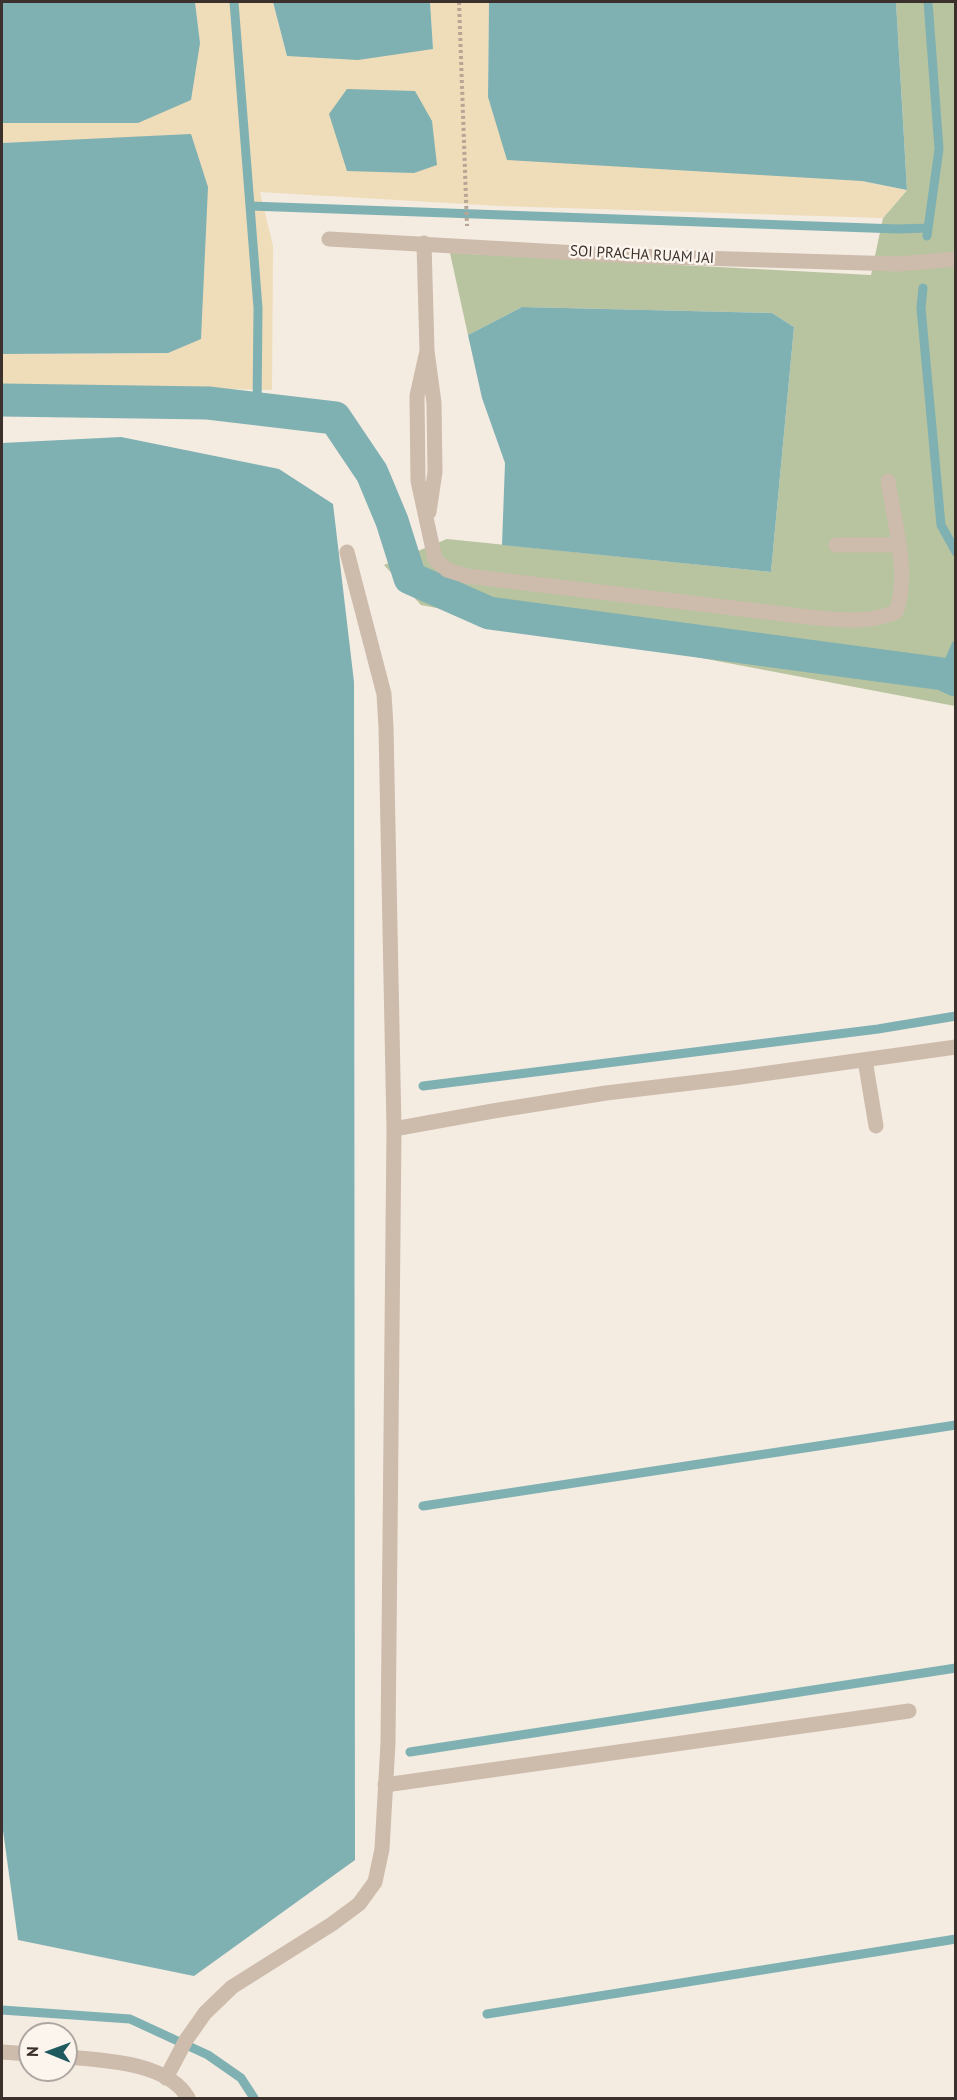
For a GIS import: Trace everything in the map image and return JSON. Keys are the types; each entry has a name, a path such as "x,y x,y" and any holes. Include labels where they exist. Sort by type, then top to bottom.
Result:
{"street":[{"name":"SOI PRACHA RUAM JAI","path":"329,239 632,256 888,264 956,260"},
{"path":"424,243 427,351 417,396 418,481 435,559 447,570 467,576 818,618 856,621 883,618 896,612 901,597 903,578 888,481"},
{"path":"836,545 897,545"},
{"path":"166,2078 186,2040 205,2013 232,1987 332,1924 359,1904 375,1882 382,1850 390,1547 394,1129 384,694 347,552"},
{"path":"394,1129 606,1093 956,1047"},
{"path":"865,1060 876,1126"},
{"path":"385,1785 909,1711"},
{"path":"78,2058 116,2061 166,2078 188,2098"}],"path":[{"path":"459,2 468,246"}],"green space":[{"path":"896,2 955,2 955,706 421,605 384,565 447,539 771,572 794,327 772,313 522,307 468,335 450,253 871,275 883,218 907,190"}],"sand":[{"path":"195,2 273,2 287,56 433,49 430,2 489,2 488,97 907,190 883,218 500,206 260,192 273,246 272,390 2,384 2,354 168,353 191,135 2,143 2,123 138,123 200,43"}],"water":[{"path":"2,2 195,2 200,43 191,100 138,123 2,123"},
{"path":"273,2 430,2 433,49 358,60 287,56"},
{"path":"489,2 896,2 907,190 862,181 507,160 488,97"},
{"path":"347,89 415,91 432,121 437,165 414,173 347,171 329,114"},
{"path":"191,134 208,187 201,339 168,353 2,354 2,143"},
{"path":"522,307 772,313 794,327 771,572 502,545 505,463 482,398 468,335"},
{"path":"121,437 279,469 333,504 354,682 355,1860 194,1976 18,1940 2,1823 2,443"}],"waterway":[{"path":"234,2 258,308 257,409"},
{"path":"927,236 939,149 928,2"},
{"path":"250,206 898,229 928,228"},
{"path":"923,288 921,308 941,525 956,552"},
{"path":"2,400 208,403 335,418 372,473 392,521 410,578 489,613 943,674 956,680"},
{"path":"943,674 956,645"},
{"path":"423,1086 878,1029 956,1016"},
{"path":"423,1506 956,1425"},
{"path":"410,1752 956,1668"},
{"path":"487,2014 956,1939"},
{"path":"2,2010 130,2019 208,2055 241,2078 254,2098"}]}
